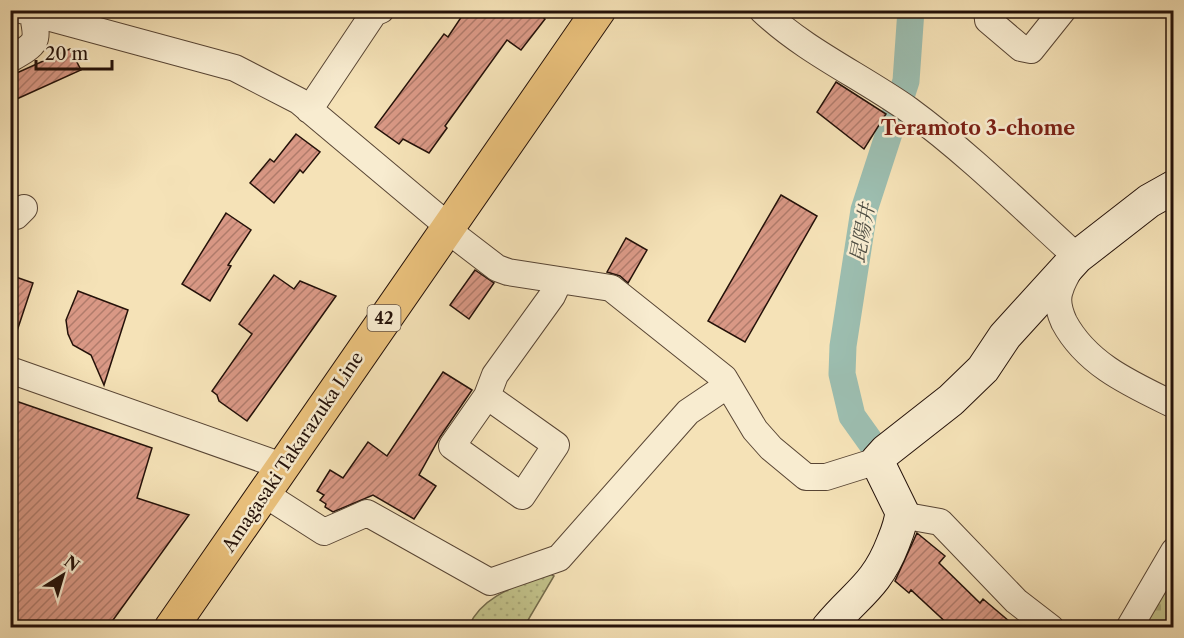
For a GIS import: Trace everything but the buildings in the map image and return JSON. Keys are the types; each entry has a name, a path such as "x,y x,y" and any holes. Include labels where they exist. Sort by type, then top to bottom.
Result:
{"main road":[{"name":"Amagasaki Takarazuka Line","path":"171,627 599,10"},
{"path":"828,627 874,582 917,518 877,461 886,451 951,400 983,369 1005,336 1077,257 1149,201 1173,187"}],"street":[{"path":"309,110 374,13 381,10"},
{"path":"762,10 785,32 901,106 953,144 1077,257 1059,292 1059,312 1074,339 1089,357 1173,405"},
{"path":"987,10 988,20 1021,48 1031,50 1063,10"},
{"path":"28,11 235,68 299,102 448,226 458,238 497,268 559,282 611,288 724,378 755,430 771,448 806,477 825,477 877,461"},
{"path":"10,59 36,41 38,36 28,11"},
{"path":"487,396 495,375 552,296 559,282"},
{"path":"10,370 282,466"},
{"path":"263,493 324,532 368,513 490,582 559,558 688,412 728,385"},
{"path":"917,518 940,522 1016,601 1051,627"},
{"path":"1128,627 1173,550"}],"green space":[{"path":"1173,567 1173,627 1138,627"},
{"path":"549,573 554,576 524,627 469,626 475,615 492,599 503,592"}],"waterway":[{"name":"昆陽井","path":"877,451 852,416 842,374 843,346 864,210 906,81 911,10"}],"district":[{"name":"Teramoto 3-chome","path":"978,128"}]}
